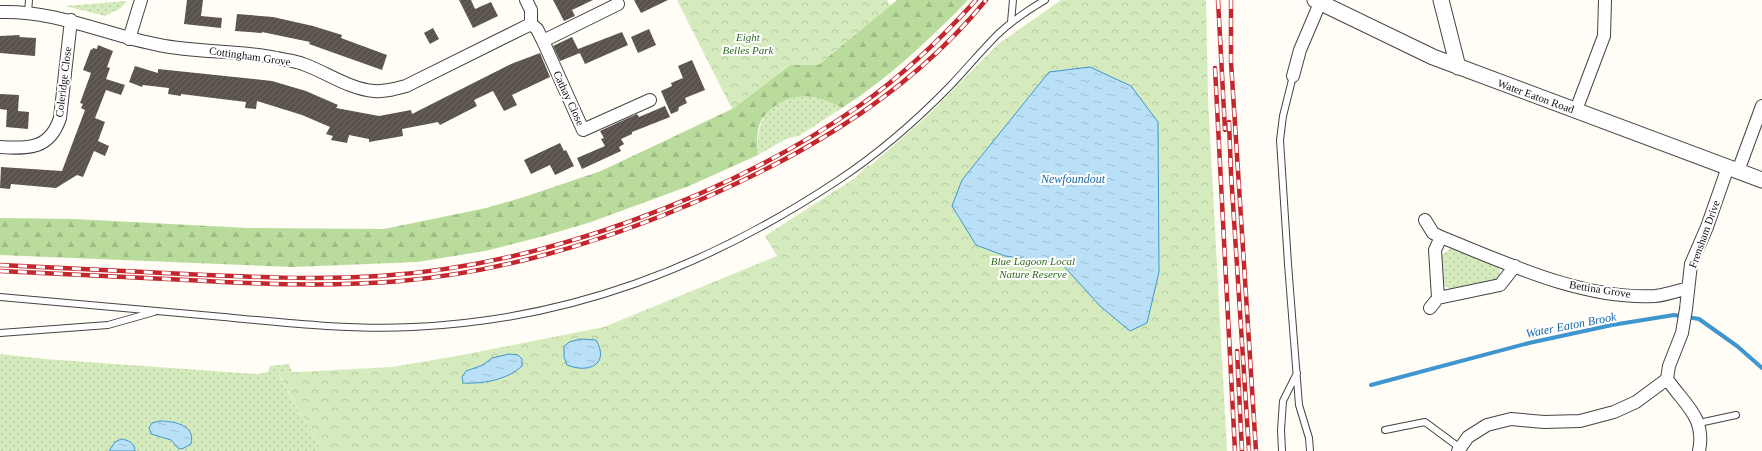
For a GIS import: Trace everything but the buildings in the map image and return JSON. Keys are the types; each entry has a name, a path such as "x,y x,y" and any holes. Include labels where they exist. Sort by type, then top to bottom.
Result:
{"street":[{"path":"129,38 141,0"},
{"path":"526,0 531,10 531,24"},
{"path":"1441,0 1458,67"},
{"path":"1576,110 1604,36 1605,0"},
{"path":"1293,76 1300,50 1318,1"},
{"name":"Water Eaton Road","path":"1318,1 1412,48 1458,67 1762,180"},
{"path":"543,41 618,4"},
{"name":"Cottingham Grove","path":"0,12 28,13 71,20 161,46 275,57 303,64 356,88 373,91 390,91 406,86 531,24"},
{"name":"Coleridge Close","path":"0,147 20,148 35,146 48,140 56,130 60,118 71,20"},
{"name":"Cathay Close","path":"531,24 537,29 543,41 583,130 650,100"},
{"name":"Frensham Drive","path":"1667,379 1668,366 1682,334 1691,264 1762,106"},
{"name":"Bettina Grove","path":"1425,220 1433,233 1441,237 1556,282 1615,294 1655,296 1688,288"},
{"path":"1438,298 1435,250 1441,237"},
{"path":"1430,308 1438,298 1500,285 1515,266"},
{"path":"1459,449 1468,437 1487,425 1511,418 1544,422 1580,421 1614,412 1636,402 1667,379 1688,404 1699,423 1702,439 1699,451"}],"lane":[{"path":"28,13 29,0"},
{"path":"1011,22 1013,0"},
{"path":"0,297 345,327 414,327 485,320 520,315 585,300 696,261 729,245 794,209 843,177 859,166 917,118 951,85 996,36 1011,22 1044,0"},
{"path":"1293,76 1283,116 1280,140 1299,405 1309,438 1310,451"},
{"path":"0,333 108,325 158,311"},
{"path":"1282,451 1281,430 1283,402 1297,373"},
{"path":"1699,423 1736,414"},
{"path":"1385,430 1425,422 1459,449"}],"green space":[{"name":"Eight Belles Park","path":"677,0 887,0 890,6 818,65 790,65 732,109"},
{"path":"897,0 968,0 908,58 876,84 842,108 825,100 809,96 792,98 775,106 769,111 759,125 757,138 758,155 689,186 591,222 544,236 485,251 417,262 293,267 0,255 0,218 75,219 247,228 384,229 486,208 601,171 732,109 790,65 818,65"},
{"name":"Blue Lagoon Local Nature Reserve","path":"1061,0 1206,0 1208,99 1227,451 322,451 278,373 392,367 604,327 777,256 765,236 855,178 868,165 870,166 927,116 997,45"},
{"path":"127,1 121,8 105,16 65,6"},
{"path":"802,95 825,99 842,108 799,136 788,138 758,155 759,131 766,114 780,103"},
{"path":"1452,248 1499,265 1500,279 1452,290 1442,284 1441,255"},
{"path":"0,354 45,359 257,374 268,372 270,366 289,364 292,373 278,374 322,451 135,451 135,448 115,442 109,451 0,451","holes":["170,421 178,448 171,440 151,434 152,423"]}],"water":[{"name":"Newfoundout","path":"1090,67 1131,86 1158,122 1159,272 1147,323 1130,331 1100,306 1061,263 1005,256 976,245 952,206 962,180 1049,72"},
{"path":"581,339 596,340 600,348 599,361 595,365 583,368 567,365 564,357 564,347 569,342"},
{"path":"509,354 518,355 522,359 522,366 516,371 502,378 487,382 463,383 462,377 466,371 483,365 492,358"},
{"path":"160,421 183,425 190,432 192,438 191,444 182,449 178,448 171,440 151,434 149,428 152,423"},
{"path":"121,439 131,442 135,448 135,451 109,451 115,442"}],"waterway":[{"name":"Water Eaton Brook","path":"1371,385 1529,343 1612,325 1674,315 1699,319 1737,346 1762,368"}],"railway":[{"path":"0,265 258,277 356,277 441,270 504,258 567,242 630,221 692,197 751,170 807,139 859,106 906,70 935,43 976,0"},
{"path":"0,271 240,283 374,283 468,272 568,248 601,238 664,215 753,176 797,153 839,128 918,70 953,37 986,0"},
{"path":"1218,0 1225,130"},
{"path":"1231,0 1231,62 1256,451"},
{"path":"1215,68 1235,451"},
{"path":"1229,122 1249,451"},
{"path":"1237,351 1242,451"}]}
